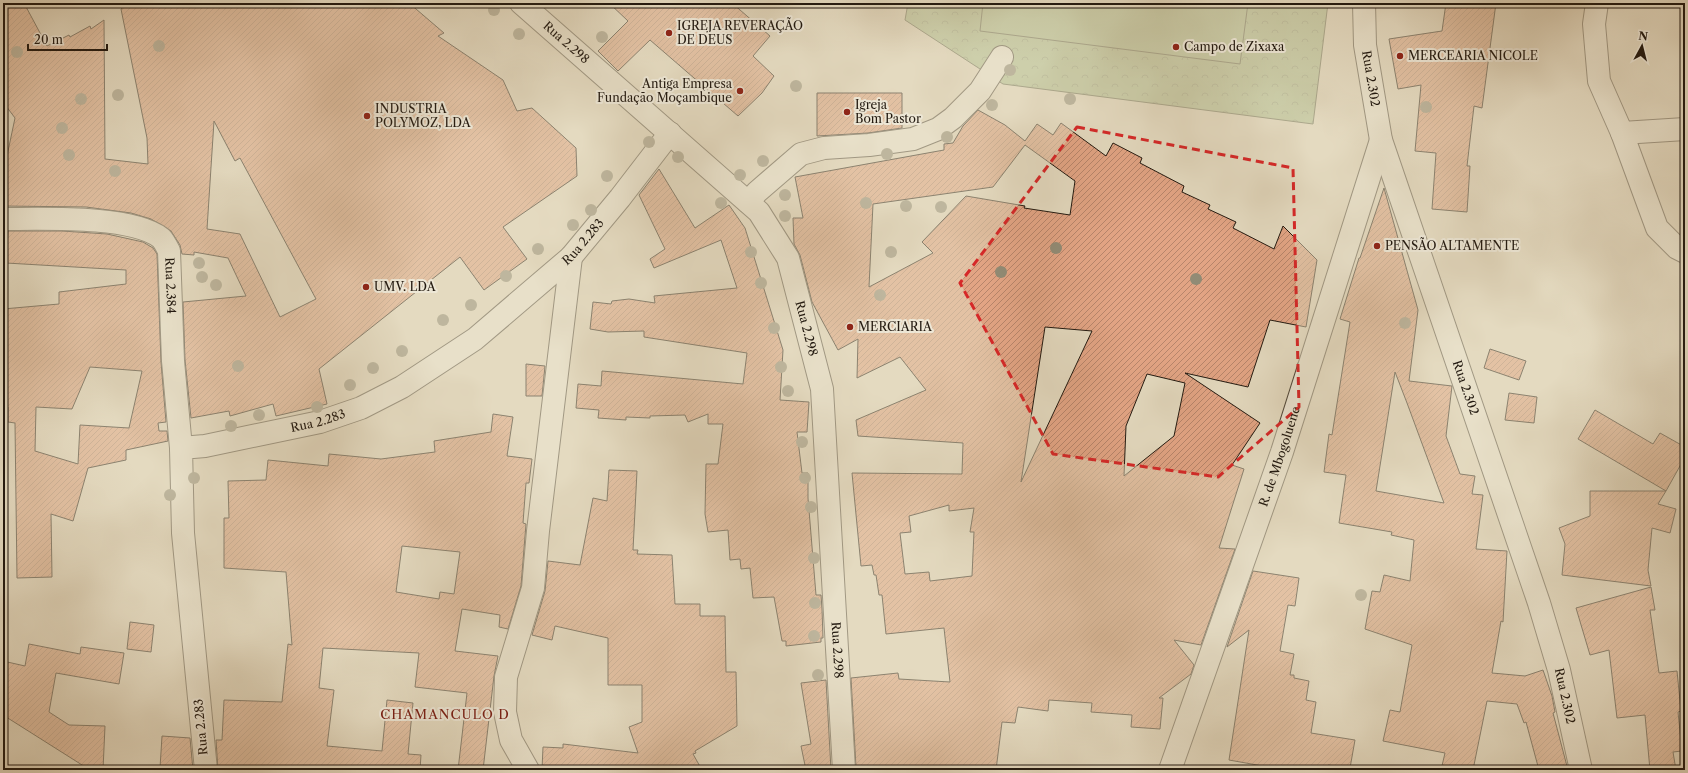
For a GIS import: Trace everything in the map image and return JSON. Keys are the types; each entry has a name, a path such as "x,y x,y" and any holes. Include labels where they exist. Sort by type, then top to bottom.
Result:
{"street":[{"name":"Rua 2.298","path":"521,3 759,212 788,258 822,390 844,770"},
{"name":"Rua 2.302","path":"1364,3 1365,45 1381,140 1539,603 1559,670 1581,770"},
{"path":"1597,3 1594,24 1599,81 1622,133 1657,228 1678,248 1685,252"},
{"path":"748,202 757,192 801,154 824,148 869,146 913,139 938,129 953,118 980,91 1002,57"},
{"path":"1622,133 1685,128"},
{"name":"Rua 2.283","path":"206,770 183,533 181,448 205,446 320,422 361,408 402,387 475,339 571,257 620,198 670,133"},
{"name":"R. de Mbogoluene","path":"1170,770 1282,452 1381,140"},
{"name":"Rua 2.384","path":"3,219 81,219 138,228 162,238 169,251 173,361 181,448"},
{"path":"528,770 511,740 505,712 506,677 533,588 538,531 571,257"}],"highlighted area":[{"path":"1077,127 1293,168 1299,407 1218,477 1053,454 960,283"}],"green space":[{"path":"908,3 1328,3 1313,124 1003,84 905,20"},
{"name":"Campo de Zixaxa","path":"983,3 1248,3 1240,64 980,31"}],"building":[{"path":"3,3 24,3 47,46 69,35 70,37 90,26 91,29 104,20 105,159 148,164 147,138 121,9 129,3 409,3 444,33 438,36 503,80 517,111 532,108 576,148 577,176 503,227 527,259 484,290 460,257 319,369 327,404 276,416 273,404 230,416 229,411 191,418 185,360 183,302 246,296 228,258 194,252 194,255 182,254 180,245 171,231 151,219 131,213 86,207 3,206 3,175 15,118 3,102","holes":["214,121 235,161 240,158 316,299 280,317 240,234 207,229"]},
{"path":"609,3 732,3 770,36 753,56 774,76 762,93 738,116 650,40 618,71 598,51 628,21"},
{"path":"1446,3 1496,3 1482,108 1474,106 1467,166 1470,166 1467,212 1432,209 1436,153 1415,151 1421,85 1398,89 1389,39 1442,31"},
{"path":"817,93 902,93 902,128 868,133 817,136"},
{"path":"978,110 1005,125 1025,141 1037,124 1053,135 1061,123 1106,156 1113,143 1142,158 1140,163 1184,186 1182,192 1210,205 1208,209 1236,222 1233,228 1274,249 1283,226 1317,260 1306,327 1270,320 1248,387 1185,373 1260,423 1232,465 1244,469 1219,548 1235,549 1201,645 1174,640 1194,665 1191,674 1159,698 1163,698 1160,729 1131,727 1132,715 1091,712 1092,703 1049,700 1048,711 1018,707 1015,723 1002,722 996,770 885,770 856,767 851,678 898,673 899,679 950,682 944,628 886,634 882,595 879,595 876,575 874,575 872,565 861,566 852,473 962,474 963,443 858,436 856,420 926,390 900,357 857,378 858,339 838,350 812,302 800,255 794,244 793,218 803,218 795,177 944,150 944,144 953,143 963,126","holes":["1025,145 1075,181 1070,215 1024,208 1025,206 966,196 922,242 933,253 869,287 873,204 993,187","1045,327 1092,331 1021,482","1147,374 1185,383 1174,436 1124,476 1126,426","949,505 949,511 974,508 970,532 974,532 972,576 930,581 929,572 905,574 900,533 911,532 909,516"]},
{"path":"659,169 695,228 729,205 745,228 783,350 780,400 809,402 807,432 797,432 802,473 808,473 808,498 816,595 821,595 823,638 821,638 821,642 786,646 786,641 782,641 774,597 753,598 750,568 741,569 740,559 730,560 728,530 708,532 705,514 706,464 718,464 723,424 708,424 708,414 688,422 685,415 650,416 650,418 626,417 626,420 598,418 599,410 576,408 578,384 601,386 602,371 743,384 747,353 644,337 644,331 608,332 590,329 593,302 611,304 612,301 629,299 655,303 654,296 737,288 721,240 654,268 650,259 665,249 639,195"},
{"path":"1384,188 1418,310 1409,381 1452,386 1446,436 1460,474 1475,476 1472,494 1483,495 1476,549 1507,551 1503,622 1501,621 1492,673 1525,676 1543,670 1552,696 1555,712 1553,713 1568,770 1539,770 1526,722 1524,723 1517,704 1487,701 1473,770 1441,770 1445,753 1383,741 1390,710 1400,712 1412,645 1365,629 1372,591 1380,592 1384,575 1410,581 1414,540 1391,535 1392,532 1339,523 1346,475 1324,472 1329,434 1332,435 1350,322 1340,319","holes":["1395,372 1444,503 1376,491"]},
{"path":"8,231 62,231 107,234 143,242 153,248 157,254 161,362 166,422 158,423 159,431 167,431 168,441 126,450 126,460 88,468 73,521 51,514 52,577 17,578 15,423 8,422 8,407 3,409 3,309 59,304 59,292 126,284 126,270 6,263","holes":["90,367 142,371 129,428 80,425 78,464 35,451 36,407 72,409"]},
{"path":"1490,349 1526,361 1519,380 1484,368"},
{"path":"526,364 545,366 542,396 526,396"},
{"path":"1509,393 1537,397 1534,423 1505,420"},
{"path":"1595,410 1653,444 1660,433 1685,447 1685,457 1666,491 1578,439"},
{"path":"493,414 513,417 507,456 532,459 529,483 526,483 523,523 526,524 521,586 508,629 499,627 500,615 462,609 455,651 498,656 494,676 483,770 458,770 467,693 415,687 419,653 323,648 319,688 334,690 327,746 382,751 387,700 413,703 408,754 421,755 420,770 218,770 216,740 222,740 224,700 282,702 288,644 292,645 286,572 224,568 224,518 229,518 228,481 266,480 268,460 328,466 329,454 381,459 435,452 434,441 491,432","holes":["402,546 460,552 454,594 440,592 439,599 396,592"]},
{"path":"609,470 637,471 633,550 638,550 637,554 672,555 675,604 700,604 700,616 725,616 726,672 736,672 737,726 695,751 696,753 693,754 702,770 604,770 576,767 576,770 542,770 543,747 563,748 563,744 638,753 629,727 642,722 642,685 608,685 608,638 555,626 552,640 532,635 545,591 548,561 580,565 593,498 607,501"},
{"path":"1590,491 1666,491 1658,504 1676,509 1670,533 1652,528 1648,570 1651,586 1562,575 1565,544 1559,528 1590,516"},
{"path":"1253,571 1299,578 1295,606 1288,605 1280,651 1294,654 1290,675 1294,675 1294,678 1309,681 1306,700 1316,702 1311,733 1355,740 1350,768 1328,765 1328,770 1285,770 1229,760 1249,630 1227,647"},
{"path":"1651,587 1655,610 1650,610 1659,673 1677,671 1681,711 1678,712 1682,751 1673,752 1676,770 1650,770 1645,715 1617,718 1609,650 1590,655 1576,608"},
{"path":"130,622 154,625 151,652 127,649"},
{"path":"29,644 80,654 81,647 124,653 119,684 56,673 49,712 69,725 105,726 103,770 90,770 3,715 3,661 25,666"},
{"path":"826,680 831,770 806,770 801,746 811,744 801,683"},
{"path":"162,736 190,738 193,770 160,768"}],"place":[{"name":"IGREJA REVERAÇÃO DE DEUS","path":"669,33"},
{"name":"Campo de Zixaxa","path":"1176,47"},
{"name":"MERCEARIA NICOLE","path":"1400,56"},
{"name":"Antiga Empresa Fundação Moçambique","path":"740,91"},
{"name":"Igreja Bom Pastor","path":"847,112"},
{"name":"INDUSTRIA POLYMOZ, LDA","path":"367,116"},
{"name":"PENSÃO ALTAMENTE","path":"1377,246"},
{"name":"UMV. LDA","path":"366,287"},
{"name":"MERCIARIA","path":"850,327"}],"district":[{"name":"CHAMANCULO D","path":"445,714"}]}
